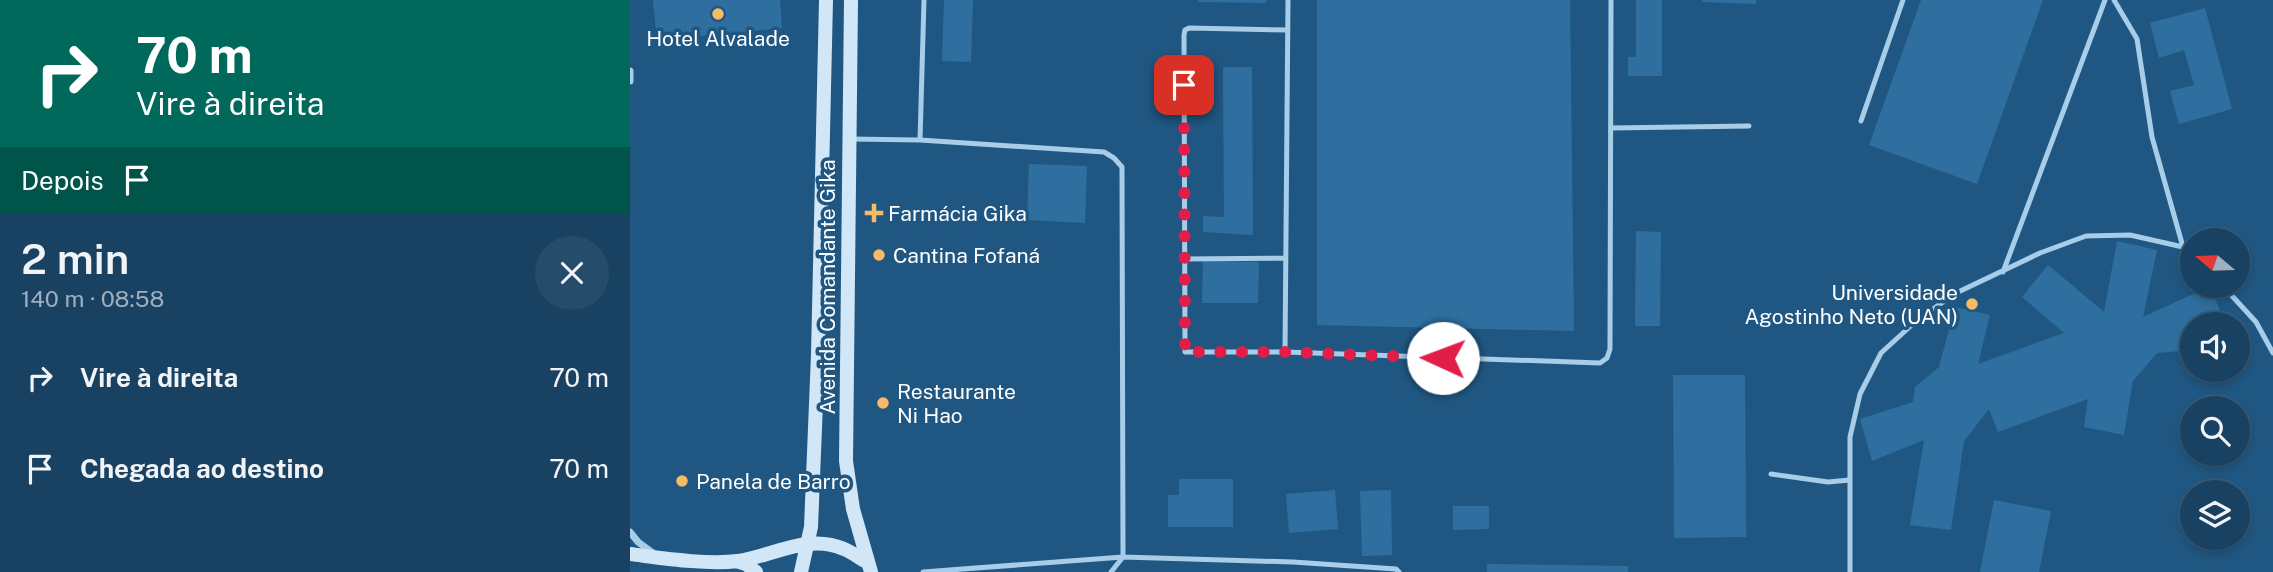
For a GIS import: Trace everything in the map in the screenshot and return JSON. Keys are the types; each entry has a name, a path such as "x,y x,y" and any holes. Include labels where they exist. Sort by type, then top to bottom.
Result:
{"street":[{"name":"Avenida Comandante Gika","path":"801,572 811,527 818,355 826,0"},
{"name":"Avenida Comandante Gika","path":"852,0 846,461 853,509 869,567"},
{"path":"630,71 630,81"},
{"path":"630,532 638,542 666,559"},
{"path":"736,561 807,544 831,545 843,549 869,567"},
{"path":"630,554 666,559 736,561 746,564 756,572"}],"lane":[{"path":"920,140 924,0"},
{"path":"1285,352 1288,0"},
{"path":"1288,30 1185,30 1185,352 1285,352 1600,363 1607,358 1610,349 1611,0"},
{"path":"1861,121 1903,0"},
{"path":"2003,272 2105,0"},
{"path":"2114,0 2137,39 2152,137 2180,236"},
{"path":"1611,128 1749,126"},
{"path":"849,139 920,140 1104,152 1122,167 1123,557 1111,572"},
{"path":"1850,572 1850,438 1860,394 1881,353 1914,322 1954,294 2040,253 2086,236 2130,235 2180,246"},
{"path":"1184,259 1286,258"},
{"path":"2233,298 2256,322 2273,353"},
{"path":"1771,474 1828,482 1850,480"},
{"path":"923,572 1123,557 1293,562 1396,569 1399,572"}],"building":[{"name":"Hotel Alvalade","path":"653,0 780,0 782,28 657,40"},
{"path":"944,0 973,0 971,62 942,61"},
{"path":"1266,0 1266,3 1198,2"},
{"path":"1317,0 1570,0 1574,331 1317,325"},
{"path":"1636,0 1662,0 1662,76 1628,76 1628,57 1636,57"},
{"path":"1756,0 1756,4 1702,2"},
{"path":"1921,0 2043,0 1977,184 1869,145"},
{"path":"2205,8 2232,109 2179,124 2170,91 2194,85 2184,50 2159,58 2150,23"},
{"path":"1223,67 1252,67 1253,235 1203,232 1203,216 1224,217"},
{"path":"1029,164 1087,166 1085,223 1027,220"},
{"path":"1636,231 1661,232 1660,326 1635,326"},
{"path":"2117,241 2157,250 2143,317 2185,298 2215,298 2220,312 2180,312 2180,351 2157,353 2133,381 2124,435 2084,427 2088,399 1998,432 1989,409 1964,441 1951,530 1910,525 1924,440 1872,461 1860,419 1913,402 1915,387 1939,367 1955,307 1990,315 1978,364 2064,333 2022,297 2048,265 2104,312"},
{"path":"1203,261 1259,262 1258,303 1202,303"},
{"path":"1673,375 1745,375 1746,537 1674,538"},
{"path":"1179,479 1233,479 1233,527 1168,527 1168,495 1179,495"},
{"path":"1335,490 1338,529 1289,533 1286,494"},
{"path":"1391,490 1392,555 1362,556 1360,491"},
{"path":"1994,500 2051,511 2039,572 1980,572"},
{"path":"1453,506 1489,506 1489,529 1453,530"},
{"path":"1487,564 1628,566 1628,572 1487,572"}],"place":[{"name":"Hotel Alvalade","path":"718,14"},
{"name":"Farmácia Gika","path":"874,213"},
{"name":"Cantina Fofaná","path":"879,255"},
{"name":"Universidade Agostinho Neto (UAN)","path":"1972,304"},
{"name":"Restaurante Ni Hao","path":"883,403"},
{"name":"Panela de Barro","path":"682,481"}],"route":[{"path":"1184,85 1185,352 1285,352 1443,358"}]}
